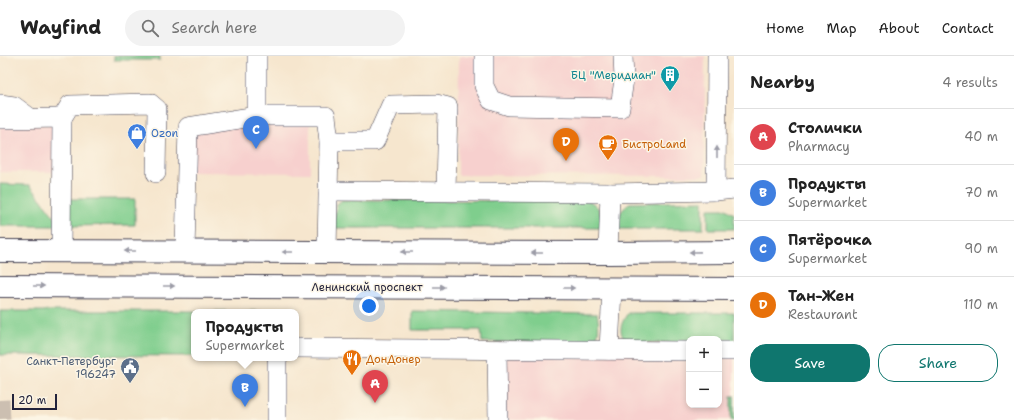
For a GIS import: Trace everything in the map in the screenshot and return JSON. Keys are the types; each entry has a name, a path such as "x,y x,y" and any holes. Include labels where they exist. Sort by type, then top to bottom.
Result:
{"main road":[{"path":"0,250 608,253 734,252"},
{"name":"Ленинский проспект","path":"0,286 734,289"}],"lane":[{"path":"257,56 257,116"},
{"path":"484,56 484,86 491,100 509,106 613,108 620,108 624,79 623,56"},
{"path":"328,192 446,191 610,193 725,190 717,56"},
{"path":"61,251 62,118 70,105 150,103 156,109 156,173"},
{"path":"0,104 14,106 30,118"},
{"path":"329,141 375,141 391,105 436,104 448,107 446,191"},
{"path":"185,251 188,127 257,116 326,116 329,141 327,252"},
{"path":"0,118 62,118"},
{"path":"608,253 610,193"},
{"path":"609,350 612,289"},
{"path":"299,348 686,351"},
{"path":"497,350 490,398 498,420"},
{"path":"722,351 734,351"},
{"path":"277,361 277,420"}],"shaded area":[{"path":"459,56 705,56 704,176 458,175"},
{"path":"189,123 310,124 310,173 189,172"},
{"path":"0,124 54,125 54,172 0,172"},
{"path":"498,339 686,340 686,408 722,408 722,340 734,340 734,420 498,420"}],"green space":[{"path":"114,56 160,56 160,60 114,60"},
{"path":"0,184 30,185 56,219 56,226 0,226"},
{"path":"65,199 135,199 135,225 65,226"},
{"path":"342,200 589,201 599,209 601,216 601,228 332,228 337,204"},
{"path":"703,201 703,229 618,229 620,213 629,203"},
{"path":"708,209 726,209 734,214 734,229 708,229"},
{"path":"0,311 191,311 191,356 0,355"},
{"path":"412,311 597,314 599,325 594,342 482,342 481,330 412,330"},
{"path":"628,313 734,313 734,344 722,344 722,336 686,336 686,343 627,342 621,331 623,320"},
{"path":"731,396 734,396 734,420 731,420"}],"tunnel":[{"path":"0,400 1,420"}],"place":[{"name":"БЦ \"Меридиан\"","path":"670,92"},
{"name":"Пятёрочка","path":"256,149"},
{"name":"Ozon","path":"137,150"},
{"name":"Тан-Жен","path":"566,161"},
{"name":"БистроLand","path":"608,161"},
{"name":"ДонДонер","path":"352,376"},
{"name":"Санкт-Петербург 196247","path":"130,384"},
{"name":"Столички","path":"375,403"},
{"name":"Продукты","path":"245,407"}]}
